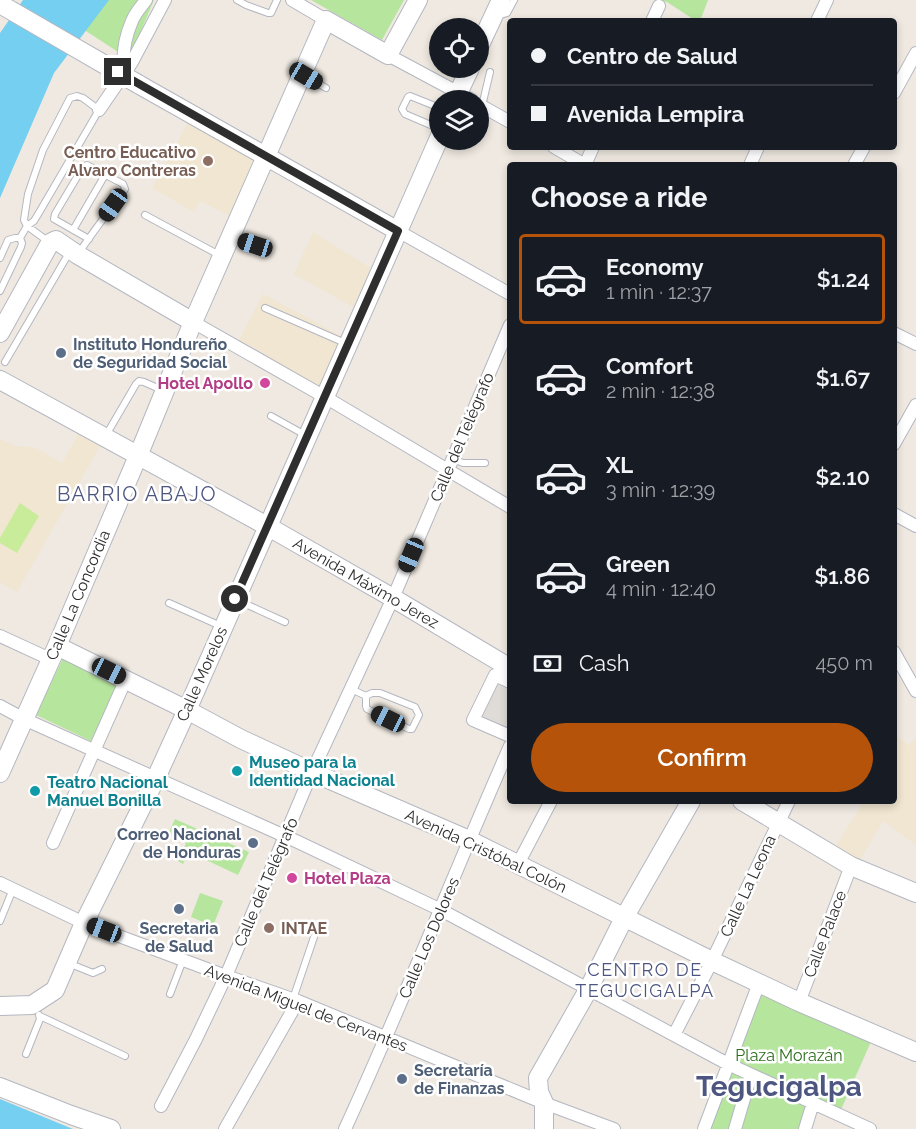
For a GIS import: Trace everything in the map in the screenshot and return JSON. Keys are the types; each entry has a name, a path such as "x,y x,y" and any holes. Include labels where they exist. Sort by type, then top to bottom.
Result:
{"main road":[{"path":"326,20 388,55 418,0"},
{"path":"0,4 398,231"},
{"path":"489,25 498,5"},
{"name":"Calle La Concordia","path":"0,773 54,653 193,322 326,20"},
{"name":"Calle Morelos","path":"36,1010 55,990 84,922 156,778 434,150"},
{"path":"0,333 64,247 193,322"},
{"name":"Avenida Máximo Jerez","path":"2,371 105,437 267,526 507,666"},
{"name":"Avenida Cristóbal Colón","path":"54,653 126,679 241,739 469,840 712,961 799,1002 916,1052"},
{"path":"544,1129 544,1103 537,1084 538,1078 588,990 624,918 689,804"},
{"path":"747,804 851,867 916,893"},
{"path":"0,1006 36,1010"},
{"path":"0,1087 111,1129"}],"street":[{"path":"131,79 123,62 124,47 132,20 146,0"},
{"path":"99,110 131,79 132,62 165,0"},
{"path":"292,0 326,20"},
{"path":"818,18 827,0"},
{"path":"653,18 659,6"},
{"path":"897,88 916,53"},
{"path":"388,55 450,90"},
{"path":"489,111 507,120"},
{"path":"559,150 580,162"},
{"path":"398,231 507,292"},
{"path":"193,322 325,397 451,464 507,505"},
{"name":"Calle del Telégrafo","path":"160,1106 226,976 312,772 393,598 507,332"},
{"path":"897,334 916,344"},
{"path":"897,439 916,405"},
{"path":"897,516 916,526"},
{"name":"Avenida Cristóbal Colón","path":"0,636 54,653"},
{"path":"897,657 916,691"},
{"path":"507,681 495,675 473,720 507,735"},
{"path":"53,843 126,679"},
{"path":"0,706 441,910 728,1064 870,1129"},
{"name":"Calle Los Dolores","path":"345,1129 387,1039 507,753"},
{"path":"518,864 549,804"},
{"name":"Calle La Leona","path":"674,1035 788,804"},
{"name":"Calle Palace","path":"799,1002 851,867"},
{"name":"Avenida Miguel de Cervantes","path":"0,883 84,922 296,1000 544,1103 614,1129"},
{"path":"708,1128 728,1064 759,983"},
{"path":"225,1129 296,1000"},
{"path":"735,1129 751,1075"},
{"path":"806,1129 813,1103"}],"lane":[{"path":"237,0 268,14 271,13 277,0"},
{"path":"498,5 500,13 507,13 514,0"},
{"path":"477,90 490,72"},
{"path":"302,74 326,88"},
{"path":"0,291 21,247 21,238 27,226 34,221 99,110 83,98 76,96 70,98 42,150 28,194 24,220 27,226 64,247"},
{"path":"429,104 410,96 402,109 405,114 429,124"},
{"path":"2,371 64,247 89,239 124,189 123,184 87,165 83,167 54,219 89,239"},
{"path":"73,230 105,175"},
{"path":"145,215 222,256"},
{"path":"231,236 255,245"},
{"path":"0,258 8,240 21,238"},
{"path":"265,308 348,344"},
{"path":"105,437 136,384 140,381 165,391"},
{"path":"271,416 308,436"},
{"path":"451,464 485,463"},
{"path":"235,599 285,622"},
{"path":"169,603 223,627"},
{"path":"351,689 366,696"},
{"path":"380,693 415,707 419,715 412,729 367,709 366,696 380,693"},
{"path":"0,921 14,889"},
{"path":"296,1000 314,937"},
{"path":"170,994 183,960"},
{"path":"67,963 93,973 102,969"},
{"path":"26,1054 36,1010 125,1056"}],"shaded area":[{"name":"Centro Educativo Alvaro Contreras","path":"188,122 255,159 230,216 200,201 194,212 152,188"},
{"path":"313,232 372,269 353,307 294,274"},
{"path":"263,294 343,337 320,387 239,340"},
{"path":"81,429 103,441 17,592 0,582 0,439 15,446 34,447 62,463"},
{"path":"492,670 507,677 507,738 469,721"},
{"path":"897,737 909,745 916,737 916,845 883,821 858,863 834,849 862,804 897,804"}],"green space":[{"path":"86,0 154,0 129,59 69,20"},
{"path":"311,0 404,0 382,40"},
{"path":"653,0 708,0 701,18 691,18 667,2"},
{"path":"20,503 39,516 17,553 0,543 0,538"},
{"path":"64,656 119,683 91,741 36,715"},
{"path":"175,819 249,852 238,875 202,858 203,854 191,849 183,864 178,861 186,843 168,834"},
{"path":"200,893 223,901 213,926 191,917"},
{"name":"Plaza Morazán","path":"761,987 873,1037 840,1112 811,1100 802,1129 709,1129"}],"water":[{"path":"23,0 109,0 54,73 0,198 0,33"},
{"path":"0,1099 73,1129 0,1129"}],"place":[{"name":"Centro Educativo Alvaro Contreras","path":"208,161"},
{"name":"Instituto Hondureño de Seguridad Social","path":"61,353"},
{"name":"Hotel Apollo","path":"265,383"},
{"name":"Museo para la Identidad Nacional","path":"237,771"},
{"name":"Teatro Nacional Manuel Bonilla","path":"35,791"},
{"name":"Correo Nacional de Honduras","path":"253,843"},
{"name":"Hotel Plaza","path":"292,878"},
{"name":"Secretaria de Salud","path":"179,909"},
{"name":"INTAE","path":"269,928"},
{"name":"Secretaría de Finanzas","path":"402,1079"}],"district":[{"name":"BARRIO ABAJO","path":"137,494"},
{"name":"CENTRO DE TEGUCIGALPA","path":"645,979"},
{"name":"Tegucigalpa","path":"779,1086"}],"route":[{"path":"118,72 398,231 235,599"}]}
